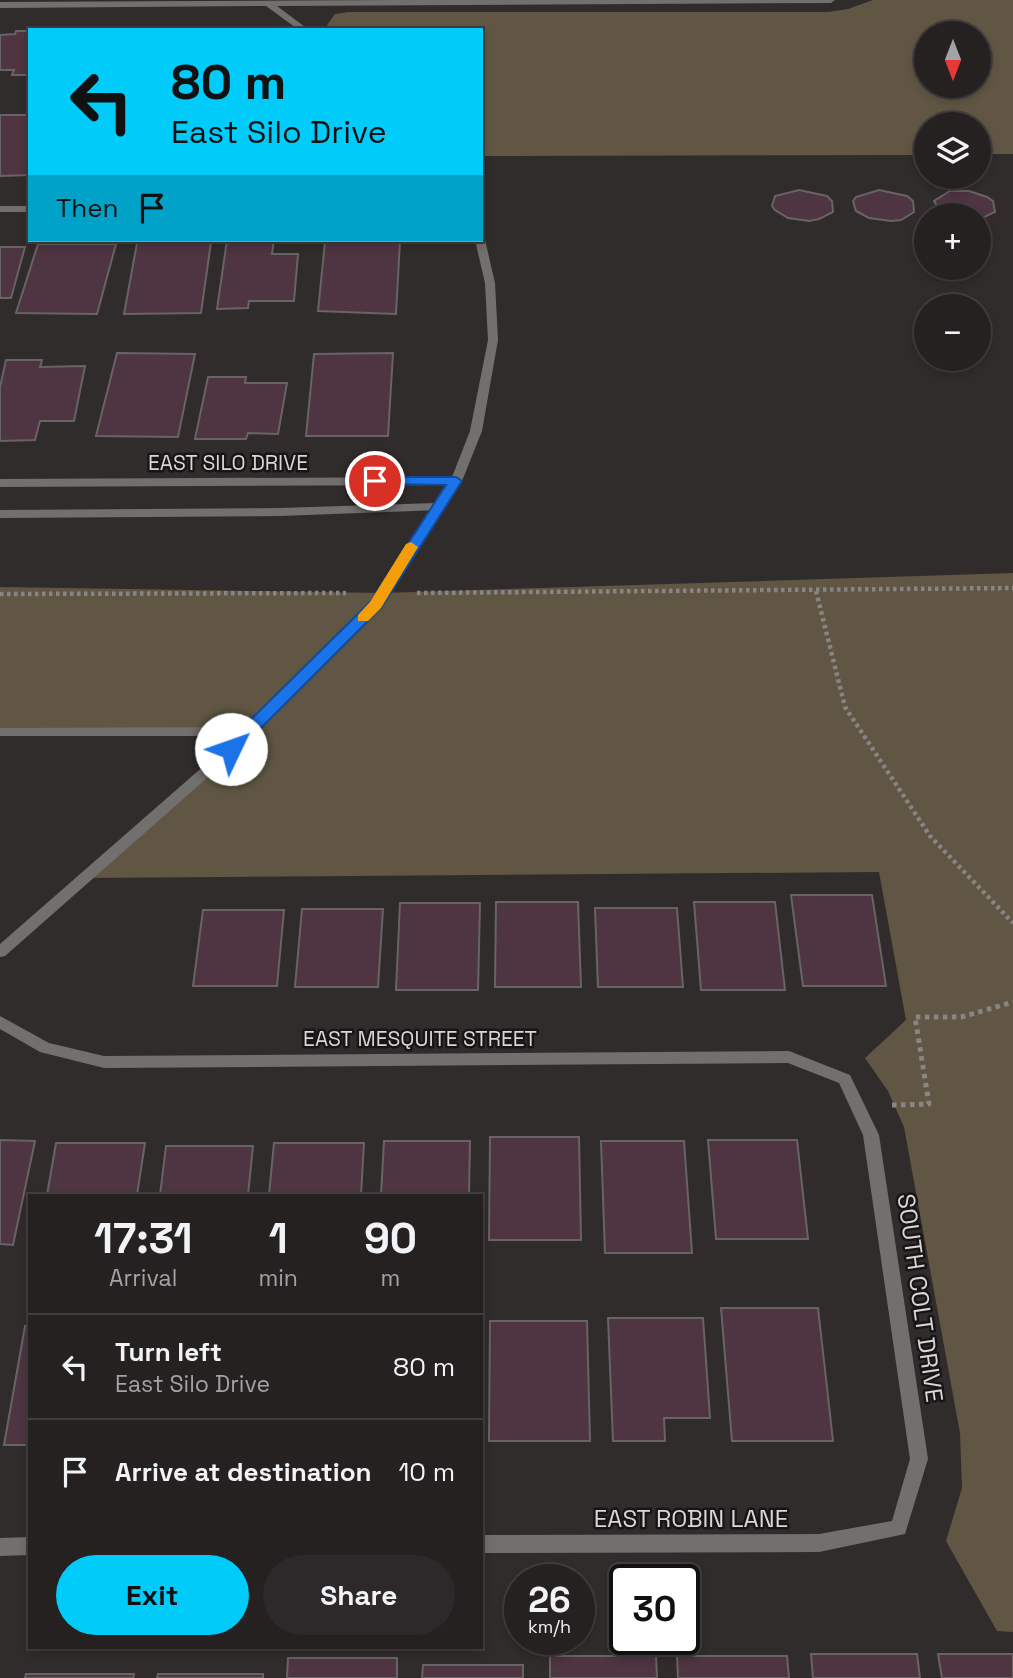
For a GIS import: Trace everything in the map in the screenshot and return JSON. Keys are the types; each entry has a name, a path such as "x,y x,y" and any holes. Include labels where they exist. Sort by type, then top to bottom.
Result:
{"street":[{"path":"0,5 831,0"},
{"path":"267,2 302,28"},
{"path":"0,209 28,209"},
{"path":"0,952 252,731 376,605 436,507 456,481 476,431 493,340 490,283 480,242"},
{"name":"EAST SILO DRIVE","path":"0,483 456,481"},
{"path":"0,514 280,512 436,507"},
{"path":"0,732 252,731"},
{"name":"EAST MESQUITE STREET","path":"0,1022 45,1048 104,1062 789,1058 845,1079"},
{"name":"SOUTH COLT DRIVE","path":"845,1079 871,1135 919,1459 899,1528"},
{"name":"EAST ROBIN LANE","path":"483,1544 819,1543 899,1528"},
{"path":"0,1547 28,1546"}],"path":[{"path":"0,594 816,591 1013,587"},
{"path":"816,591 845,707 930,836 1013,923"},
{"path":"858,1106 929,1104 915,1017 961,1017 1013,1002"}],"shaded area":[{"path":"873,0 1013,0 1013,154 991,154 991,112 914,112 914,155 483,156 483,28 328,28 327,25 335,14 828,12 848,9"},
{"path":"1013,573 1013,1632 997,1631 946,1541 962,1488 960,1433 904,1127 888,1091 865,1058 906,1020 879,872 84,878 252,731 0,731 0,587 383,593"}],"building":[{"path":"16,31 28,31 28,75 12,75 14,70 0,70 0,35 15,34"},
{"path":"0,115 28,115 28,175 0,176"},
{"path":"799,190 827,196 832,201 833,212 809,221 788,218 772,206 775,196"},
{"path":"879,190 907,196 913,201 914,212 901,220 869,218 856,211 853,201 856,197"},
{"path":"950,191 969,191 993,201 995,212 991,214 991,203 934,201"},
{"path":"211,242 201,313 124,314 137,243"},
{"path":"227,242 274,242 272,254 298,254 294,301 249,301 248,308 217,309"},
{"path":"325,242 400,242 396,314 318,311"},
{"path":"38,244 116,244 97,314 16,313"},
{"path":"0,247 25,247 11,298 0,298"},
{"path":"117,353 195,354 178,437 96,436"},
{"path":"393,353 388,436 306,436 314,354"},
{"path":"6,360 42,360 40,367 85,366 74,421 40,421 35,440 0,441 0,387"},
{"path":"208,377 246,377 245,383 287,383 278,434 248,433 246,439 195,439"},
{"path":"791,895 872,895 886,986 803,986"},
{"path":"496,902 578,902 581,987 495,987"},
{"path":"694,902 775,902 785,990 701,990"},
{"path":"400,903 480,903 478,990 396,990"},
{"path":"595,908 677,908 683,987 598,987"},
{"path":"302,909 383,909 378,987 295,987"},
{"path":"203,910 284,910 277,986 193,986"},
{"path":"490,1137 579,1137 581,1240 489,1240"},
{"path":"0,1140 35,1141 13,1245 0,1244"},
{"path":"708,1140 797,1140 808,1239 716,1239"},
{"path":"384,1141 470,1141 469,1194 381,1194"},
{"path":"601,1141 684,1141 692,1253 605,1253"},
{"path":"56,1143 145,1143 137,1194 47,1194"},
{"path":"274,1143 364,1143 361,1194 269,1194"},
{"path":"166,1146 253,1146 248,1194 160,1194"},
{"path":"721,1308 818,1308 833,1441 732,1441"},
{"path":"608,1318 703,1318 710,1418 664,1418 665,1441 613,1441"},
{"path":"490,1321 587,1321 590,1441 489,1441"},
{"path":"25,1326 28,1326 28,1445 4,1445"},
{"path":"811,1654 917,1654 920,1678 813,1678"},
{"path":"938,1654 1013,1654 1013,1678 942,1678"},
{"path":"550,1656 656,1656 657,1678 550,1678"},
{"path":"677,1656 787,1656 789,1678 678,1678"},
{"path":"288,1658 397,1658 397,1678 287,1678"},
{"path":"423,1665 523,1665 523,1678 422,1678"},
{"path":"26,1674 134,1674 133,1678 25,1678"},
{"path":"158,1674 263,1674 263,1678 157,1678"}],"slow traffic":[{"path":"363,618 376,605 411,547"}],"route":[{"path":"231,749 376,605 436,507 456,481 375,481"}]}
